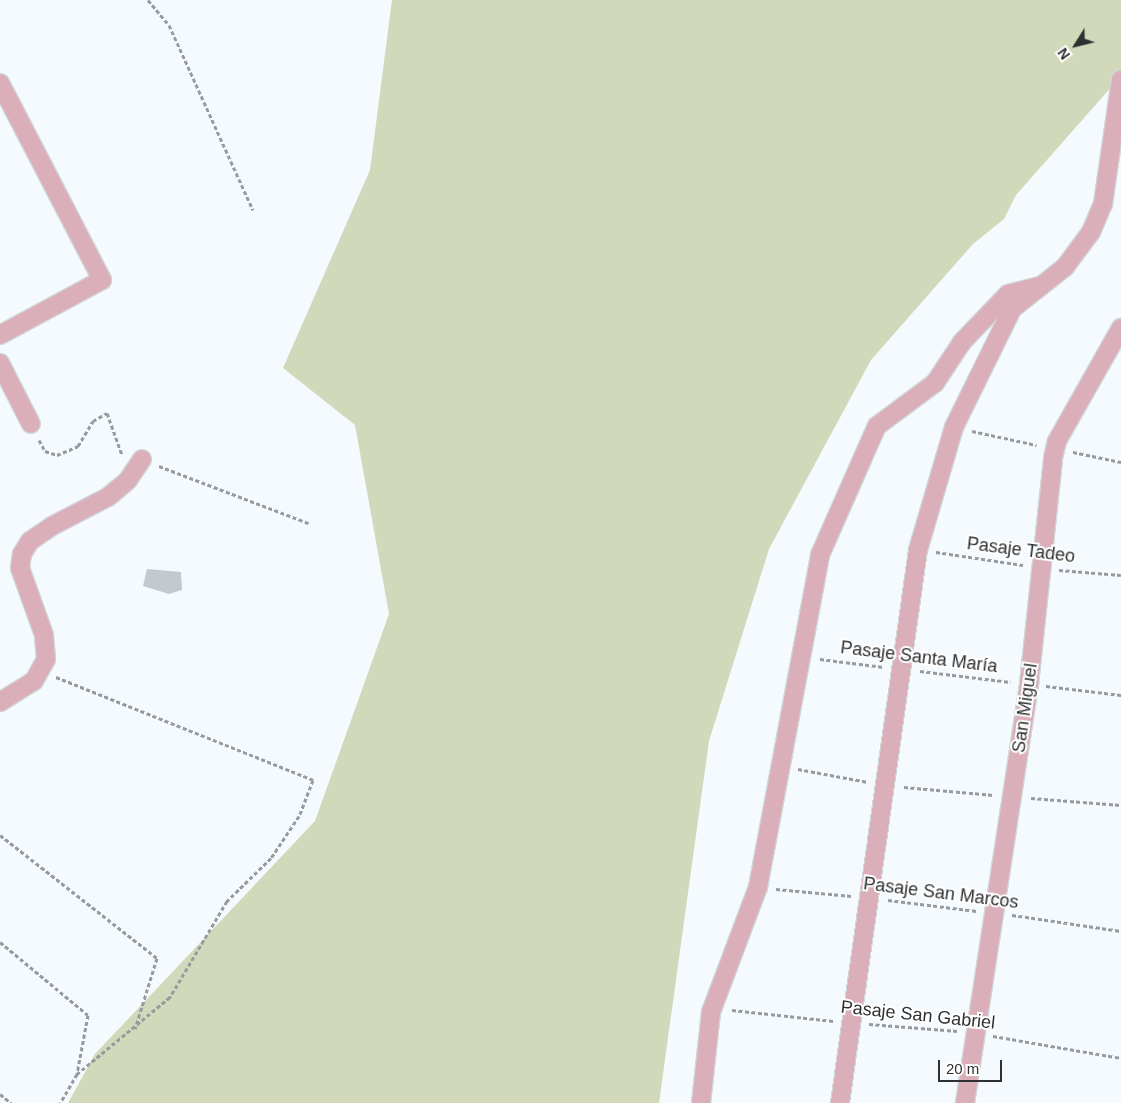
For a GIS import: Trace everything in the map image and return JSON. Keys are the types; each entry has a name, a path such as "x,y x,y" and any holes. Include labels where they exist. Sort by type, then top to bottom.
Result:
{"street":[{"path":"840,1103 849,1022 870,898 882,785 918,550 954,427 1012,309 1044,286 1091,232 1103,204 1121,79"},
{"path":"0,83 102,280 0,335"},
{"path":"701,1103 710,1012 758,887 820,555 877,426 935,383 962,342 1008,294 1017,288 1044,286"},
{"name":"San Miguel","path":"965,1103 1029,684 1044,568 1057,441 1121,328"},
{"path":"0,363 31,424"},
{"path":"0,702 34,681 46,659 44,635 20,568 22,554 30,541 108,497 128,480 142,459"}],"path":[{"path":"148,0 169,25 254,210"},
{"path":"31,424 45,451 57,455 78,446 93,421 107,413 128,480"},
{"path":"142,459 308,523"},
{"name":"Pasaje Tadeo","path":"918,550 1044,568 1121,575"},
{"name":"Pasaje Santa María","path":"802,656 1121,695"},
{"path":"40,670 313,780 299,816 271,858 227,901 170,997 135,1030 77,1074"},
{"path":"782,766 882,785 1121,805"},
{"path":"0,835 157,958 135,1030"},
{"name":"Pasaje San Marcos","path":"758,887 994,913 1121,931"},
{"path":"0,942 88,1015 77,1074 60,1103"},
{"name":"Pasaje San Gabriel","path":"710,1012 730,1009 975,1033 1121,1058"},
{"path":"0,1094 11,1103"}],"green space":[{"path":"392,0 1121,0 1121,76 1016,195 1004,219 973,244 871,360 769,549 709,741 659,1103 68,1103 95,1054 315,821 389,614 355,425 283,368 370,170"}],"building":[{"path":"147,569 181,572 182,590 169,594 143,586"}]}
